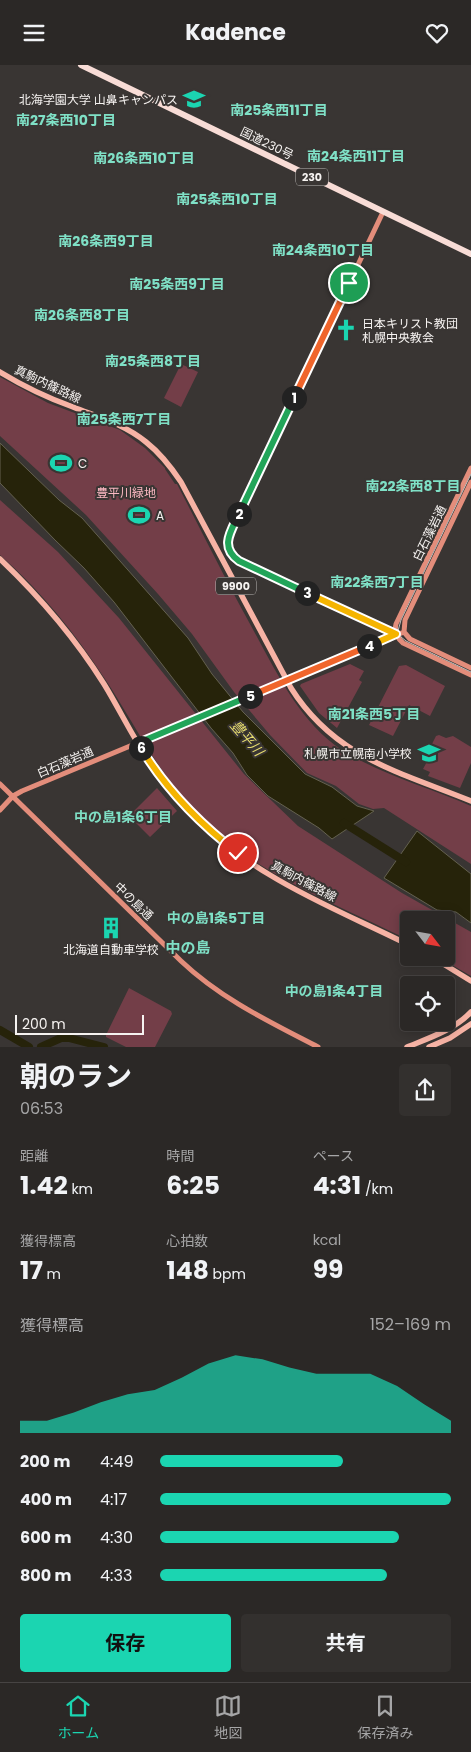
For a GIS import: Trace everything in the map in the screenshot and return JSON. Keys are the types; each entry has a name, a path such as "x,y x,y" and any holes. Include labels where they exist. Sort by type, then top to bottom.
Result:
{"highway":[{"name":"国道230号","path":"81,65 471,254"}],"main road":[{"name":"真駒内篠路線","path":"0,372 45,396 114,422 137,435 156,450 169,464 181,482 284,681 316,722 349,749 377,764 471,801"},
{"name":"真駒内篠路線","path":"0,559 33,593 74,642 102,682 161,777 185,806 218,838 270,876 400,941"},
{"path":"447,966 471,981"},
{"path":"407,1047 456,1025 471,1012"},
{"path":"429,1047 450,1038 471,1023"}],"street":[{"path":"383,212 227,541 232,554 239,561 396,634 403,643 471,675"},
{"name":"白石藻岩通","path":"396,634 396,624 471,468"},
{"name":"白石藻岩通","path":"404,632 405,620 471,483"},
{"path":"284,681 404,632 410,639 471,667"},
{"name":"白石藻岩通","path":"0,810 13,796 284,681"},
{"name":"中の島通","path":"0,784 201,979 242,1007 318,1047"}],"green space":[{"path":"181,364 198,372 181,407 164,398"},
{"name":"豊平川緑地","path":"0,377 48,403 120,430 145,448 165,468 175,484 177,484 273,667 303,713 327,739 357,759 389,774 471,806 471,864 384,808 373,809 359,804 336,786 307,773 270,735 234,692 192,634 158,594 86,515 0,436"},
{"path":"0,500 58,552 119,618 244,774 298,826 402,893 434,911 400,911 400,936 284,879 237,850 208,824 176,789 144,743 82,645 43,598 0,555"},
{"path":"350,664 364,671 359,680 362,682 337,728 319,713 300,686"},
{"path":"406,665 445,686 430,716 409,705 393,736 369,725 399,666"},
{"path":"439,735 446,738 453,736 471,747 471,763 460,788 428,776 430,772 423,769 429,758 427,754 436,736"},
{"path":"157,788 177,811 150,837 130,815"},
{"path":"455,923 471,932 471,976 454,966"},
{"path":"129,988 171,1011 172,1014 155,1047 126,1047 106,1037"}],"water":[{"path":"0,443 59,500 82,518 188,638 212,674 243,712 305,774 332,787 357,806 374,811 332,839 319,828 268,796 247,775 233,753 211,728 114,602 84,568 0,483"},
{"path":"417,831 471,874 471,923 455,911 437,910 384,878"}],"waterway":[{"name":"豊平川","path":"344,823 406,862"},
{"path":"0,1030 29,1047"},
{"path":"41,1047 61,1038 69,1038 104,1047"}],"tram line":[{"path":"471,474 401,620 398,631 406,641 471,672"}],"place":[{"name":"北海学園大学 山鼻キャンパス","path":"194,99"},
{"name":"日本キリスト教団 札幌中央教会","path":"346,330"},
{"name":"C","path":"61,463"},
{"name":"A","path":"139,515"},
{"name":"札幌市立幌南小学校","path":"429,753"},
{"name":"北海道自動車学校","path":"111,928"}],"district":[{"name":"南25条西11丁目","path":"279,110"},
{"name":"南27条西10丁目","path":"66,120"},
{"name":"南24条西11丁目","path":"356,156"},
{"name":"南26条西10丁目","path":"144,158"},
{"name":"南25条西10丁目","path":"227,199"},
{"name":"南26条西9丁目","path":"106,241"},
{"name":"南24条西10丁目","path":"323,250"},
{"name":"南25条西9丁目","path":"177,284"},
{"name":"南26条西8丁目","path":"82,315"},
{"name":"南25条西8丁目","path":"153,361"},
{"name":"南25条西7丁目","path":"124,419"},
{"name":"南22条西8丁目","path":"413,486"},
{"name":"南22条西7丁目","path":"377,582"},
{"name":"南21条西5丁目","path":"374,714"},
{"name":"中の島1条6丁目","path":"123,817"},
{"name":"中の島1条5丁目","path":"216,918"},
{"name":"中の島","path":"188,947"},
{"name":"中の島1条4丁目","path":"334,991"}],"route":[{"path":"238,853 203,825 185,806 161,777 138,743 396,634 388,632 239,561 228,547 228,539 349,283"}]}
